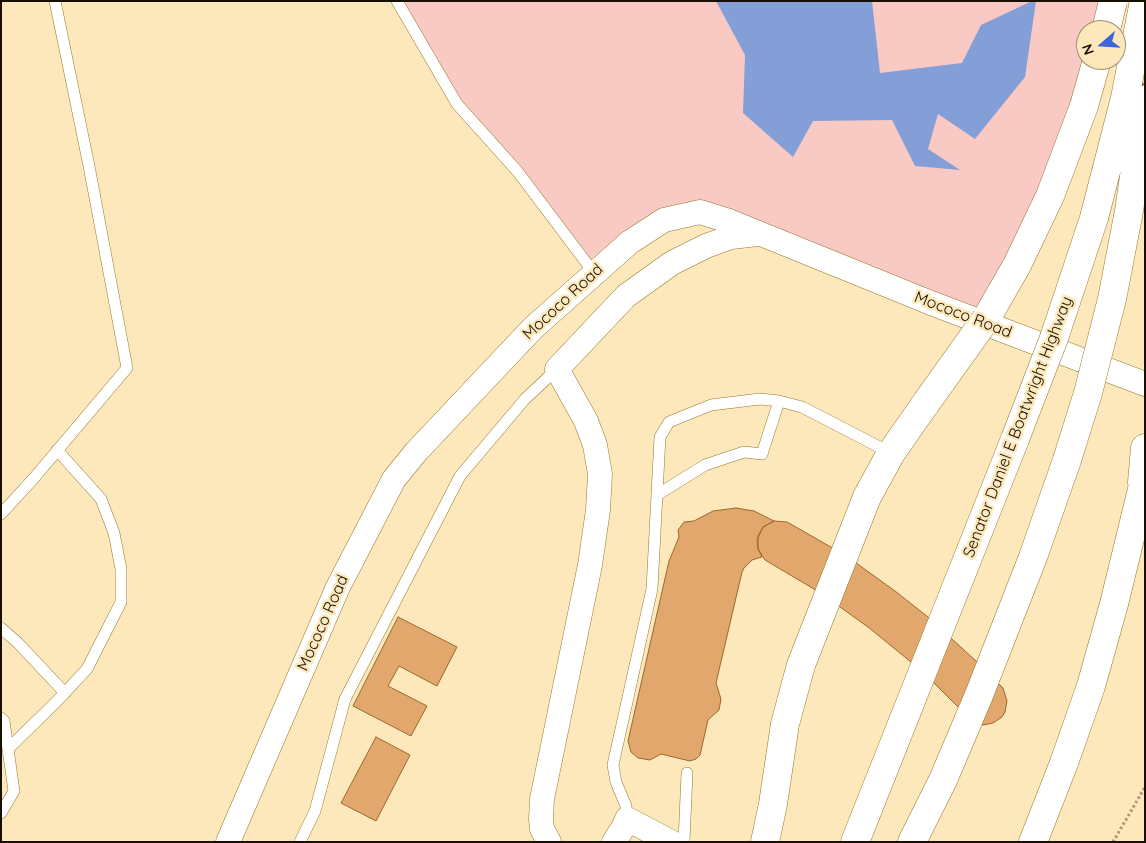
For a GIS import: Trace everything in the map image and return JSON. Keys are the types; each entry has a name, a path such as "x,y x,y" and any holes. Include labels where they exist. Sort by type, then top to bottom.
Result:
{"highway":[{"path":"1108,20 1113,1"},
{"name":"Senator Daniel E Boatwright Highway","path":"855,842 1054,338 1094,218 1125,98 1144,1"},
{"path":"765,842 794,683 859,516 876,478 891,453 986,319 1030,240 1073,138 1094,70"},
{"path":"912,842 943,780 979,695 1031,564 1068,460 1093,376 1112,299 1145,100"},
{"path":"1032,842 1064,763 1098,661 1125,564 1144,479 1145,448"}],"street":[{"name":"Mococo Road","path":"228,842 338,587 394,479 416,452 533,328 630,242 664,220 700,212 729,221 940,306 1145,384"},
{"path":"549,842 542,829 541,809 590,565 598,510 600,474 595,445 586,421 557,369 626,296 672,263 706,246 731,237 758,234"},
{"path":"614,842 627,819 671,842"}],"lane":[{"path":"1,514 127,368 89,166 55,1"},
{"path":"397,1 457,104 518,172 594,273"},
{"path":"300,842 315,811 345,699 460,476 525,400 557,369"},
{"path":"627,819 626,806 616,782 614,765 652,589 660,437 669,422 711,405 760,398 802,407 891,453"},
{"path":"658,495 705,465 744,452 762,454 779,401"},
{"path":"8,749 87,669 121,602 121,569 114,533 101,499 57,450"},
{"path":"1,628 18,643 65,693"},
{"path":"1,718 4,721 14,791 1,813"},
{"path":"684,842 687,773"}],"path":[{"path":"1113,842 1145,787"}],"shaded area":[{"path":"397,1 1098,1 1105,20 1076,20 1076,70 1093,70 986,319 700,212 594,273 457,104"}],"water":[{"path":"716,1 872,1 880,73 962,63 981,25 1032,1 1036,1 1025,77 975,139 938,114 928,149 960,170 915,166 892,120 813,121 793,157 743,113 745,55"}],"building":[{"path":"736,508 754,511 774,521 763,527 758,536 758,549 762,557 752,560 742,572 716,683 721,699 719,710 708,720 700,755 696,759 690,761 661,754 650,760 638,758 631,752 628,741 669,561 679,537 678,530 684,522 694,521 713,511"},
{"path":"774,521 787,522 845,555 928,617 1003,688 1007,701 1002,717 993,723 983,725 968,717 922,671 868,627 819,592 765,560 758,549 757,540 763,527"},
{"path":"398,617 457,647 437,686 399,666 388,686 427,706 411,736 353,706"},
{"path":"376,737 410,755 376,821 341,803"}],"railway":[{"path":"1107,1 1145,92"}]}
